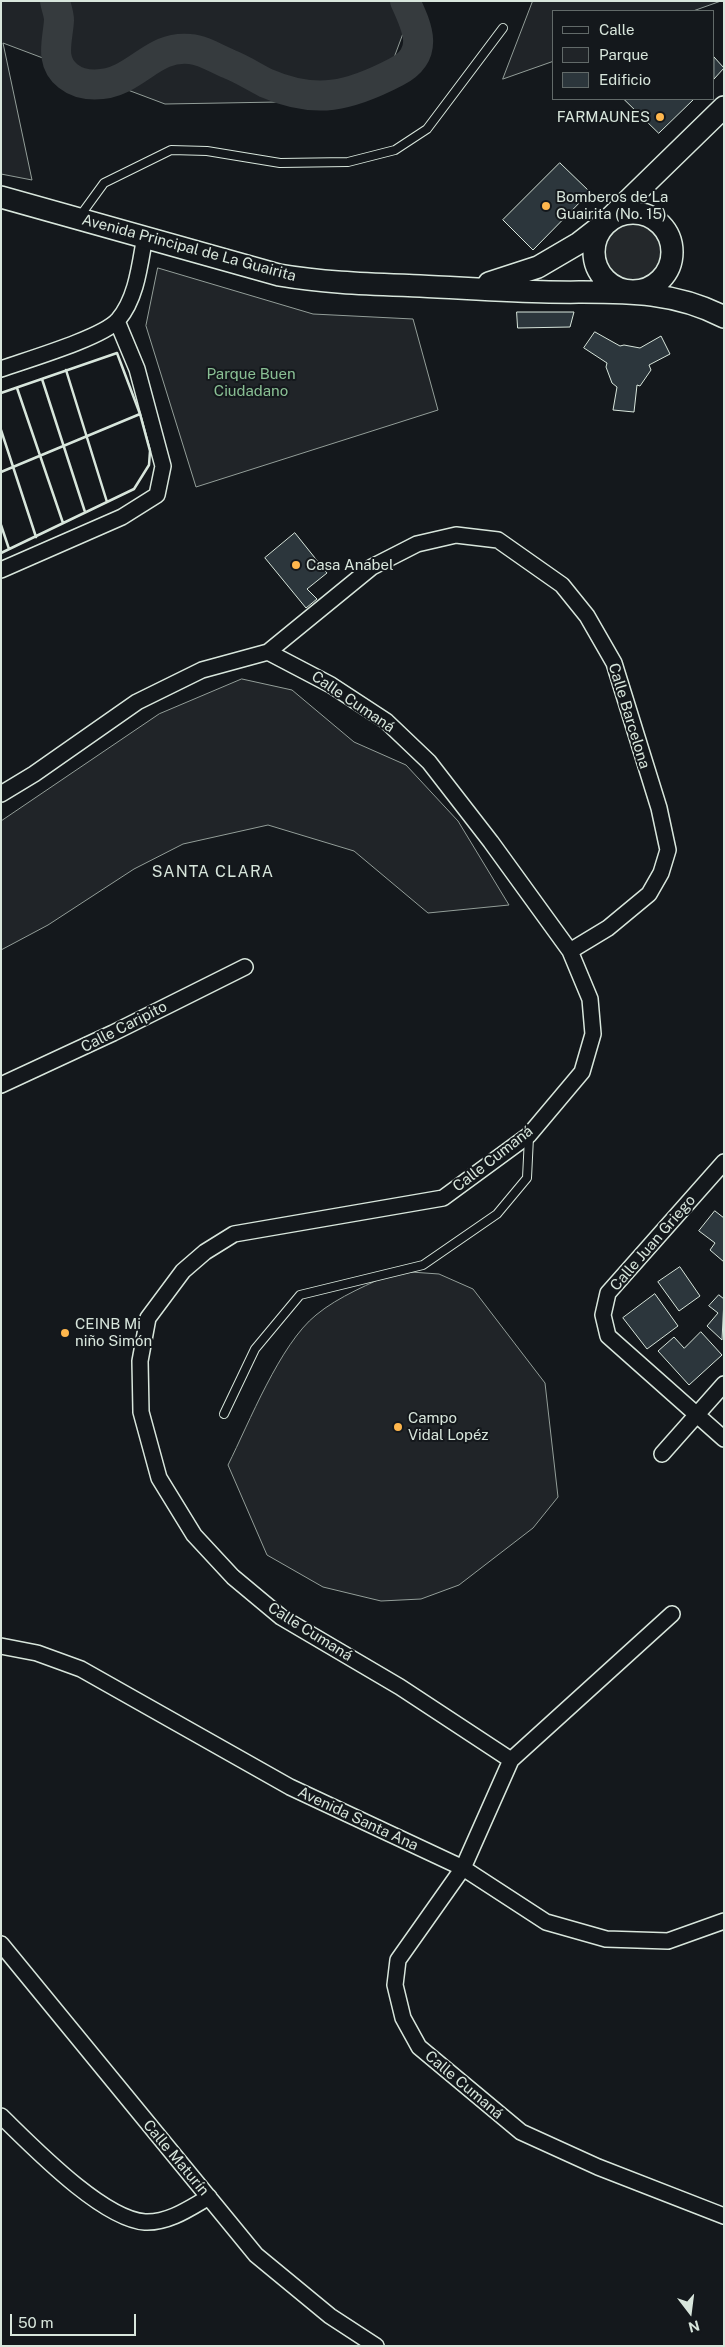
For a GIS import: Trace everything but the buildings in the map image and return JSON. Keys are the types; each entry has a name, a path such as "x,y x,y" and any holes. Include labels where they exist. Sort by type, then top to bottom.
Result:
{"street":[{"name":"Avenida Principal de La Guairita","path":"469,288 538,267 579,243 606,222 724,107"},
{"name":"Avenida Principal de La Guairita","path":"1,197 279,275 330,282 549,292 629,291 648,289 662,278 671,262 673,253 669,236 658,221 642,214 623,214 606,222 596,237 594,246 599,272 612,286 629,291 689,302 724,317"},
{"path":"1,369 85,339 117,321 137,279 145,236"},
{"path":"1,570 122,516 157,495 163,466 137,369 117,321"},
{"name":"Calle Barcelona","path":"268,652 372,567 417,544 456,536 498,540 562,585 587,616 614,663 658,808 668,850 662,873 649,894 608,928 570,951"},
{"path":"1,794 34,774 137,702 202,670 268,652"},
{"name":"Calle Cumaná","path":"268,652 295,664 331,685 386,721 429,762 570,951 590,999 593,1034 582,1072 529,1135 443,1198 234,1234 205,1252 183,1272 148,1318 140,1361 142,1412 159,1478 194,1534 226,1570 282,1617 400,1687 511,1760"},
{"name":"Calle Caripito","path":"1,1085 114,1033 245,967"},
{"name":"Calle Juan Griego","path":"724,1162 608,1293 603,1315 608,1336 724,1439"},
{"path":"662,1454 724,1384"},
{"name":"Calle Cumaná","path":"672,1614 511,1760 463,1868 398,1960 395,1985 403,2018 418,2047 521,2132 598,2167 724,2216"},
{"name":"Avenida Santa Ana","path":"1,1646 37,1653 81,1669 290,1787 463,1868 546,1922 606,1939 668,1941 724,1920"},
{"name":"Calle Maturín","path":"1,1944 256,2255 330,2316 376,2346"},
{"path":"1,2116 89,2196 113,2211 144,2222 166,2219 209,2197"}],"lane":[{"path":"78,218 104,183 171,150 207,150 280,164 348,162 395,150 428,129 503,28"},
{"path":"224,1414 254,1349 300,1295 422,1264 497,1214 527,1178 529,1135"}],"green space":[{"path":"1,1 415,1 388,74 336,101 165,104 3,43 32,180 1,174"},
{"path":"533,1 721,1 696,10 552,10 552,62 503,79"},
{"name":"Parque Buen Ciudadano","path":"158,268 313,314 413,319 438,410 196,487 146,326"},
{"path":"242,679 292,690 354,742 406,765 458,821 509,905 428,913 354,851 268,825 183,844 134,869 48,925 1,950 1,821 159,714"},
{"name":"Campo Vidal Lopéz","path":"397,1271 439,1274 473,1289 545,1383 558,1497 533,1528 459,1585 421,1599 381,1601 323,1587 267,1555 228,1465 266,1385 290,1345 303,1328 325,1308"}],"shaded area":[{"path":"628,219 640,219 652,224 662,234 667,246 665,265 652,280 640,285 628,285 616,280 606,270 601,258 601,246 606,234 616,224"}],"waterway":[{"path":"55,1 59,15 56,50 58,64 74,80 87,84 109,83 122,78 162,54 180,49 190,49 210,55 284,90 317,96 348,92 363,87 407,65 414,57 418,40 414,21 405,1"}],"wall":[{"path":"1,393 117,353 140,414"},
{"path":"66,370 107,502"},
{"path":"42,379 85,512"},
{"path":"17,388 63,523"},
{"path":"1,472 140,414 150,451 149,465 134,489 1,553"},
{"path":"1,430 36,537"},
{"path":"1,525 9,549"}],"place":[{"name":"FARMAUNES","path":"660,117"},
{"name":"Bomberos de La Guairita (No. 15)","path":"546,206"},
{"name":"Casa Anabel","path":"296,565"},
{"name":"CEINB Mi niño Simón","path":"65,1333"},
{"name":"Campo Vidal Lopéz","path":"398,1427"}],"district":[{"name":"SANTA CLARA","path":"213,872"}]}
